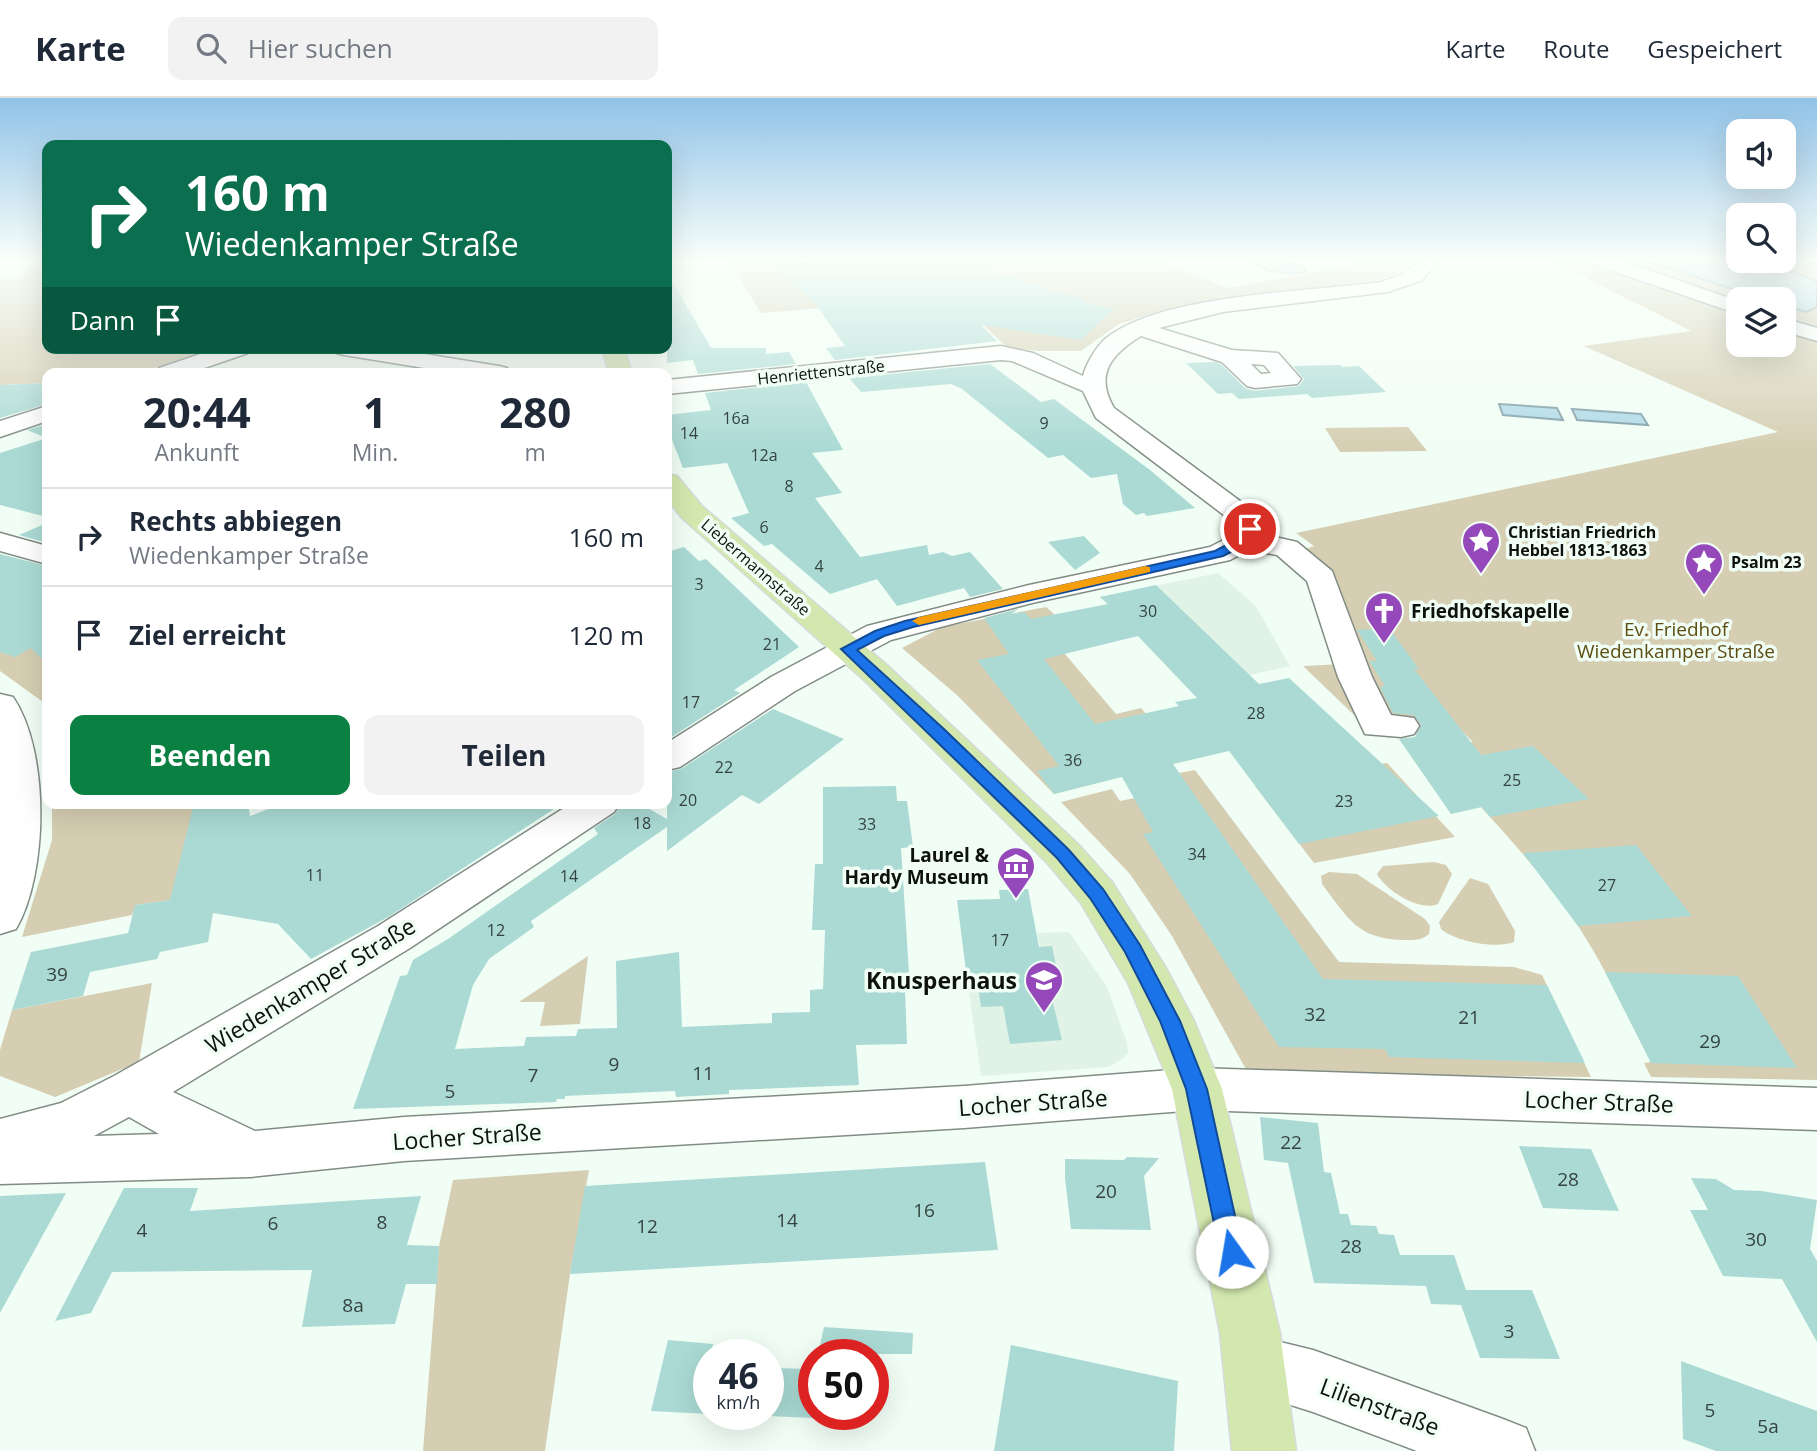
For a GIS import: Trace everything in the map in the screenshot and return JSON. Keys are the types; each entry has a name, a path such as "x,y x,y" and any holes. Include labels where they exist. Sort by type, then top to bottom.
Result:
{"main road":[{"name":"Liebermannstraße","path":"672,488 692,512 940,733 1063,854 1097,893 1150,980 1170,1021 1196,1089 1256,1366 1264,1451"}],"street":[{"path":"672,756 783,684 879,634 1029,594 1209,556 1235,547 1245,540 1250,529 1245,518 1105,413 1095,399 1097,364 1102,355 1116,341 1137,328 1155,323"},
{"path":"1137,328 1230,357"},
{"path":"1796,328 1817,335"},
{"name":"Henriettenstraße","path":"672,386 1001,353 1025,355 1067,379 1094,387"},
{"path":"182,368 222,354"},
{"path":"381,354 468,368"},
{"path":"0,429 42,415"},
{"path":"1245,540 1287,548 1321,578 1355,677 1378,726 1401,726"},
{"path":"0,542 42,554"},
{"path":"0,705 14,745 18,795 17,849 12,881 0,918"},
{"name":"Wiedenkamper Straße","path":"1,1140 72,1122 132,1091 394,937 591,809"},
{"name":"Locher Straße","path":"1,1140 250,1154 404,1139 964,1107 1196,1089 1817,1108"},
{"path":"132,1091 161,1111 250,1154"},
{"name":"Lilienstraße","path":"1256,1366 1313,1381 1503,1451"}],"shaded area":[{"path":"1218,573 1255,605 1290,666 1189,689 1100,597"},
{"name":"Knusperhaus","path":"1069,932 1106,985 1127,1042 1128,1053 1109,1067 981,1076 967,979 1058,974 1052,947 1040,947 1037,933"}],"green space":[{"path":"0,323 42,323 42,354 195,354 154,368 42,368 42,383 0,385"},
{"path":"981,323 1122,323 1081,351 1038,351 1007,347"},
{"name":"Ev. Friedhof Wiedenkamper Straße","path":"1676,323 1726,323 1726,357 1796,357 1796,323 1817,323 1817,1080 1651,1077 1644,1063 1651,1062 1580,929 1526,858 1427,750 1473,742 1462,731 1376,736 1303,666 1343,664 1295,553 1314,546 1296,533 1778,432 1584,346 1691,331"},
{"path":"1408,427 1427,451 1340,452 1325,428"},
{"path":"42,578 42,701 0,671 0,600"},
{"path":"1046,607 1055,615 1065,654 1116,714 1141,708 1185,760 1054,794 958,696 902,648 942,627"},
{"path":"1387,763 1455,837 1314,863 1255,786"},
{"path":"1195,770 1339,962 1514,967 1542,975 1591,1077 1248,1073 1172,936 1130,874 1061,802 1112,789 1120,801 1179,789 1168,775"},
{"path":"52,809 224,809 170,900 136,905 132,915 22,937 52,840"},
{"path":"1434,862 1446,865 1452,874 1438,904 1431,906 1413,903 1404,898 1388,887 1377,874 1383,866"},
{"path":"1329,872 1357,874 1425,919 1430,926 1429,934 1420,939 1403,940 1387,939 1364,931 1347,916 1322,884 1321,876"},
{"path":"1470,878 1488,884 1515,931 1514,942 1498,945 1477,943 1448,934 1441,929 1439,922"},
{"path":"588,956 580,1024 540,1026 545,1002 519,1002"},
{"path":"152,983 139,1062 55,1097 0,1076 0,1050 12,1010"},
{"path":"589,1170 570,1274 545,1451 423,1451 439,1246 453,1180"}],"water":[{"path":"1499,404 1557,408 1563,420 1503,415"},
{"path":"1572,409 1641,414 1648,425 1577,420"}],"building":[{"path":"672,323 697,323 711,348 766,348 766,354 789,352 796,364 698,374 693,360 667,363 667,354 672,354"},
{"path":"829,323 1099,323 1081,340 981,325 997,341 835,360 826,348 845,346"},
{"path":"1186,363 1221,364 1245,388 1254,391 1299,386 1304,379 1293,366 1340,365 1359,366 1386,392 1312,398 1307,394 1239,399 1232,393 1218,394"},
{"path":"990,364 1041,402 1054,399 1150,470 1195,508 1147,516 1144,513 1136,515 1123,504 1117,474 1091,478 1063,455 1048,458 962,389 951,384 861,392 849,378"},
{"path":"806,382 843,450 812,453 842,493 815,498 860,557 927,545 929,555 943,552 952,556 970,552 1003,589 970,597 964,588 897,606 877,579 830,594 772,544 764,546 731,518 749,513 727,463 683,468 672,440 672,414 711,410 705,393"},
{"path":"42,383 42,405 0,418 0,385"},
{"path":"42,426 42,436 27,430"},
{"path":"42,440 42,516 0,505 0,453"},
{"path":"42,525 42,542 19,535"},
{"path":"1084,536 1100,553 1075,570 1048,542"},
{"path":"684,547 699,561 706,559 799,647 734,690 740,693 672,737 672,551"},
{"path":"0,554 42,565 42,659 31,648 15,657 0,652"},
{"path":"1156,585 1259,684 1289,678 1439,816 1299,844 1229,751 1173,764 1323,979 1547,985 1585,1063 1389,1057 1385,1049 1279,1047 1143,834 1153,832 1122,777 1054,794 1037,771 1059,766 977,660 1009,654 984,618 1018,609 1011,614 1024,612 1031,619 1108,604 1100,597","holes":["1138,636 1197,698 1175,702 1179,706 1095,724 1044,659"]},
{"path":"1389,628 1419,669 1414,669 1481,755 1533,746 1589,799 1490,817 1482,807 1451,814 1399,739 1415,737 1421,725 1414,715 1393,713 1380,687 1385,686 1369,661 1377,661 1357,630"},
{"path":"773,709 844,739 759,804 742,795 667,851 667,827 531,921 534,927 489,959 473,985 455,1049 524,1046 526,1037 576,1036 578,1029 617,1028 616,961 679,952 682,1027 772,1023 772,1013 810,1012 810,990 823,989 825,930 812,930 815,864 823,864 823,787 896,786 897,801 907,801 913,847 901,848 910,989 905,989 907,1044 856,1045 859,1085 729,1090 729,1094 676,1097 675,1091 565,1096 565,1099 557,1099 556,1102 353,1109 400,976 407,975 413,960 448,939 598,834 594,828 618,809 650,809 667,819 667,809 672,809 672,771 681,769"},
{"path":"193,809 249,809 250,816 268,809 554,809 390,916 311,959 278,924 213,913 208,942 160,952 157,959 90,972 83,996 12,1010 31,952 128,933 135,905 170,900"},
{"path":"1636,845 1692,916 1578,926 1523,853"},
{"path":"1028,889 1039,947 1052,946 1058,974 1046,974 1062,1040 1010,1044 1003,1006 981,1007 977,978 967,979 957,900 1000,899 999,890"},
{"path":"1605,972 1738,976 1797,1068 1651,1063"},
{"path":"1260,1117 1318,1123 1324,1172 1331,1173 1340,1214 1348,1214 1351,1225 1376,1226 1379,1234 1394,1235 1400,1255 1454,1255 1466,1290 1532,1290 1560,1359 1480,1358 1461,1305 1431,1304 1426,1286 1314,1283 1288,1163 1264,1160"},
{"path":"1519,1146 1591,1149 1619,1211 1543,1208"},
{"path":"1127,1157 1159,1158 1144,1176 1151,1230 1071,1229 1065,1159 1124,1160"},
{"path":"985,1162 998,1250 570,1274 585,1186"},
{"path":"1691,1178 1716,1179 1734,1190 1762,1191 1817,1200 1810,1249 1817,1261 1817,1342 1782,1279 1723,1276 1690,1210 1708,1210"},
{"path":"124,1188 198,1188 190,1211 421,1196 407,1245 439,1246 437,1284 406,1284 395,1324 302,1327 312,1270 112,1272 91,1313 55,1321"},
{"path":"66,1193 0,1313 0,1196"},
{"path":"824,1327 913,1333 912,1354 889,1354 889,1339 821,1339"},
{"path":"668,1340 693,1342 693,1413 651,1411"},
{"path":"1011,1345 1178,1381 1174,1451 994,1451"},
{"path":"1681,1361 1817,1411 1817,1451 1716,1451 1683,1439"},
{"path":"784,1368 798,1369 798,1417 784,1417"}],"slow traffic":[{"path":"919,621 1029,594 1145,570"}],"place":[{"name":"Christian Friedrich Hebbel 1813-1863","path":"1481,575"},
{"name":"Psalm 23","path":"1704,596"},
{"name":"Friedhofskapelle","path":"1384,645"},
{"name":"Laurel & Hardy Museum","path":"1016,900"},
{"name":"Knusperhaus","path":"1044,1014"}],"route":[{"path":"1232,1252 1196,1089 1170,1021 1150,980 1097,893 1063,854 940,733 848,649 865,639 910,624 1029,594 1219,554 1245,540 1250,529"}]}
